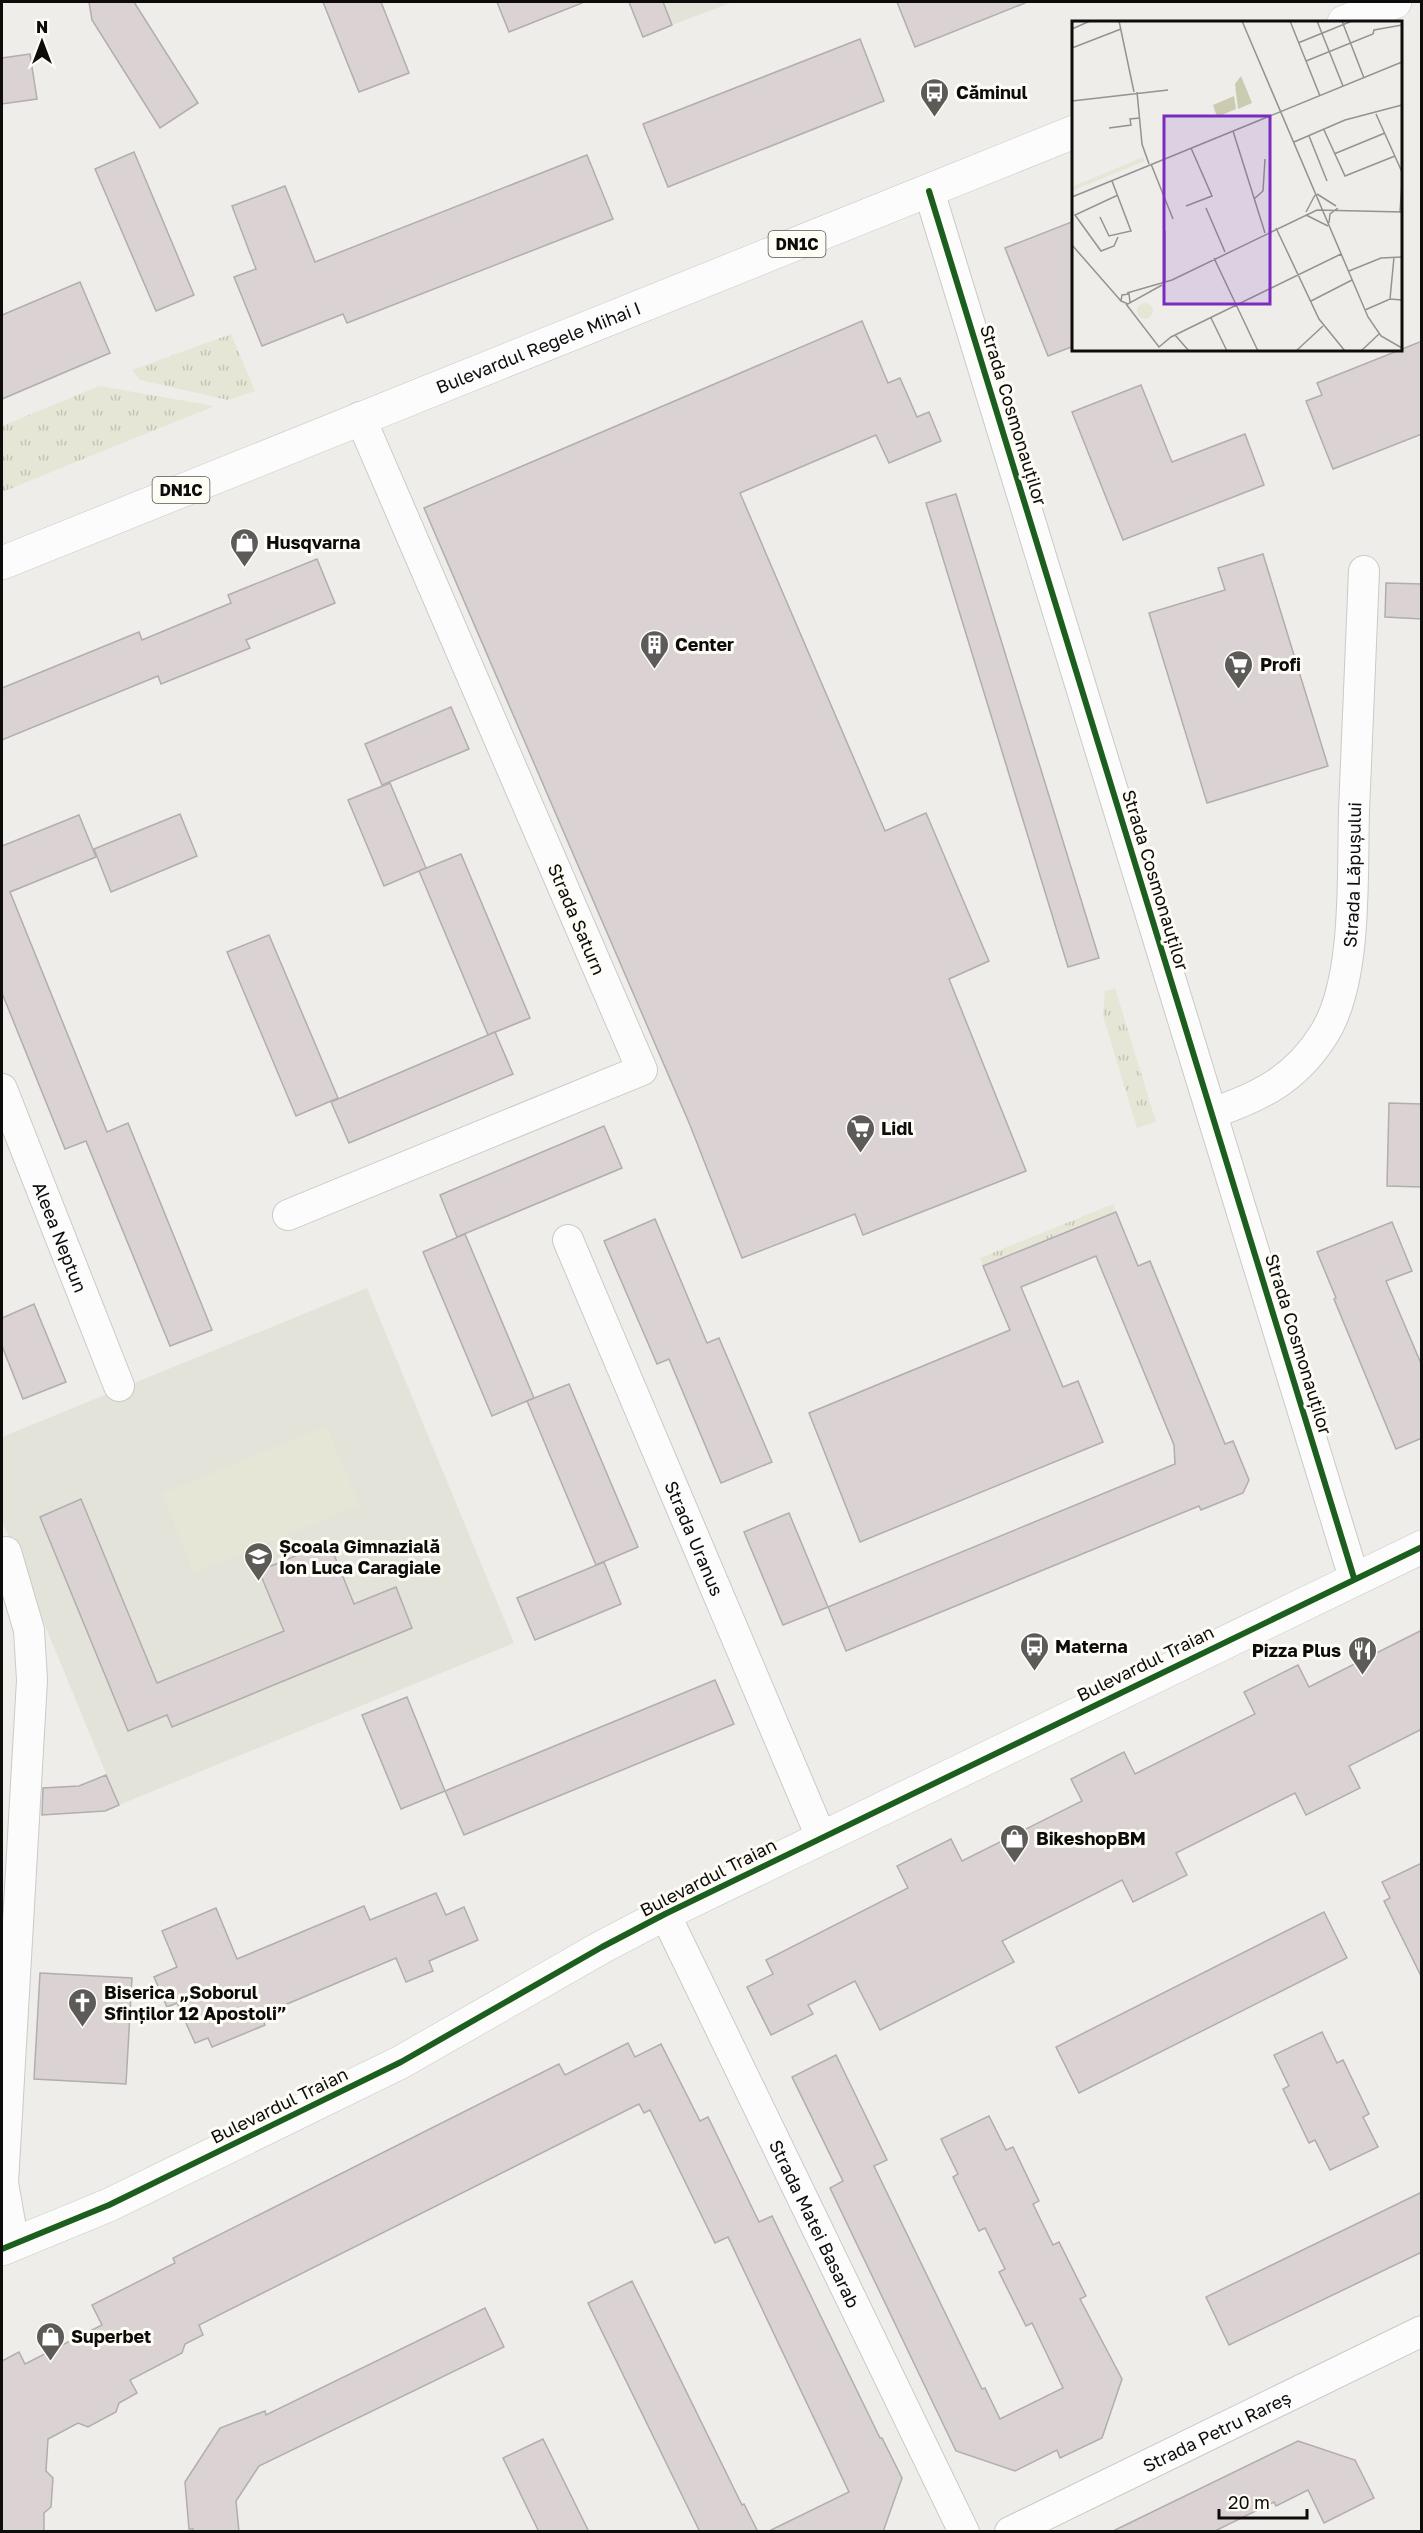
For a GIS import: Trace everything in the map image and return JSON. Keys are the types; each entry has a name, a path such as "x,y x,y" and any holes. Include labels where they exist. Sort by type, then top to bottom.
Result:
{"street":[{"path":"1347,21 1395,2"},
{"name":"Bulevardul Regele Mihai I","path":"2,563 360,417 1072,133"},
{"name":"Strada Cosmonauților","path":"929,190 1354,1578"},
{"name":"Strada Saturn","path":"288,1215 642,1070 360,417"},
{"name":"Strada Lăpușului","path":"1212,1113 1243,1103 1268,1091 1291,1073 1320,1040 1334,1011 1349,945 1364,571"},
{"name":"Aleea Neptun","path":"2,1089 119,1386"},
{"name":"Strada Uranus","path":"568,1240 821,1837"},
{"name":"Bulevardul Traian","path":"6,2249 109,2205 401,2062 602,1947 665,1914 1422,1547"},
{"path":"6,1552 29,1630 32,1680 3,2183 6,2249"},
{"name":"Strada Matei Basarab","path":"665,1914 964,2532"},
{"name":"Strada Petru Rareș","path":"1010,2532 1422,2331"}],"shaded area":[{"path":"663,2 733,2 672,25"},
{"name":"Școala Gimnazială Ion Luca Caragiale","path":"367,1288 514,1643 119,1805 2,1521 2,1437"}],"green space":[{"path":"231,334 255,391 228,400 140,380 132,370"},
{"path":"99,386 214,406 2,492 2,426"},
{"path":"1115,988 1156,1122 1137,1128 1103,1016 1105,991"},
{"path":"1113,1204 1116,1212 983,1266 980,1258"},
{"path":"326,1426 359,1505 194,1573 162,1494"}],"building":[{"path":"89,2 134,2 198,103 160,128 92,20"},
{"path":"323,2 381,2 409,73 359,92"},
{"path":"497,2 582,2 582,3 509,32"},
{"path":"629,2 663,2 672,25 643,37"},
{"path":"897,2 1025,2 1025,3 915,47"},
{"path":"860,39 884,101 668,187 643,124"},
{"path":"30,54 37,99 2,104 2,58"},
{"path":"134,152 194,295 156,311 95,169"},
{"path":"587,155 613,219 347,323 343,314 262,346 234,277 256,269 232,206 285,186 315,262"},
{"path":"1072,222 1072,347 1048,356 1005,248"},
{"path":"80,282 110,353 2,399 2,315"},
{"name":"Center","path":"862,321 888,383 900,378 917,417 929,412 941,441 889,463 876,435 740,493 885,831 926,813 989,961 949,979 1026,1171 863,1235 855,1214 742,1258 690,1125 424,508"},
{"path":"1422,341 1422,434 1333,469 1306,401 1322,395 1317,383 1402,351"},
{"path":"1141,385 1172,462 1245,434 1264,485 1123,540 1072,412"},
{"path":"956,494 1099,958 1068,967 926,503"},
{"name":"Profi","path":"1263,554 1328,766 1207,803 1149,613 1225,590 1218,568"},
{"path":"317,559 335,603 246,640 250,648 161,684 158,676 2,740 2,688 139,632 142,640 231,603 228,595"},
{"path":"1386,583 1422,584 1422,619 1385,617"},
{"path":"451,707 469,749 382,785 365,744"},
{"path":"390,783 426,868 384,886 348,800"},
{"path":"180,814 197,856 111,892 94,849"},
{"path":"79,815 96,857 10,892 107,1132 128,1123 212,1330 170,1346 86,1141 65,1149 2,993 2,846"},
{"path":"461,854 530,1018 488,1035 419,871"},
{"path":"269,935 338,1098 296,1116 227,952"},
{"path":"495,1032 513,1074 349,1143 331,1102"},
{"path":"1389,1103 1422,1104 1422,1187 1387,1186"},
{"path":"604,1126 622,1168 457,1237 440,1195"},
{"path":"1116,1212 1138,1266 1150,1261 1225,1444 1233,1441 1249,1480 1243,1493 1201,1510 1199,1506 846,1651 828,1607 1175,1464 1174,1445 1096,1256 1021,1287 1063,1387 1078,1381 1103,1442 860,1542 809,1413 1010,1330 983,1266"},
{"path":"655,1219 707,1343 719,1338 772,1462 721,1483 669,1359 657,1364 604,1241"},
{"path":"1392,1222 1412,1271 1386,1281 1422,1366 1422,1438 1396,1449 1317,1252"},
{"path":"465,1234 534,1398 492,1416 423,1252"},
{"path":"34,1304 66,1382 23,1399 2,1346 2,1318"},
{"path":"569,1384 638,1547 596,1565 527,1401"},
{"path":"81,1499 157,1683 284,1631 259,1571 329,1542 354,1604 396,1587 412,1628 172,1727 167,1715 128,1731 40,1517"},
{"path":"789,1513 828,1607 783,1625 744,1532"},
{"path":"604,1562 621,1604 535,1640 517,1598"},
{"path":"1422,1630 1422,1729 1349,1766 1360,1788 1306,1815 1295,1793 1176,1853 1187,1875 1133,1902 1122,1880 1002,1941 1014,1962 880,2030 855,1981 808,2005 813,2014 771,2035 747,1987 773,1974 766,1960 908,1888 897,1866 951,1839 962,1861 1082,1801 1071,1779 1124,1752 1135,1774 1255,1714 1244,1692 1298,1665 1309,1687"},
{"path":"715,1680 734,1724 464,1835 445,1791"},
{"path":"407,1697 445,1791 401,1809 362,1715"},
{"path":"106,1775 119,1805 105,1811 42,1815 43,1788 79,1786"},
{"path":"1422,1863 1422,1978 1384,1901 1390,1898 1382,1882"},
{"path":"436,1893 446,1915 464,1907 478,1940 429,1961 433,1971 406,1982 396,1958 261,2015 265,2025 212,2047 208,2038 195,2043 177,2003 167,2007 154,1977 177,1967 162,1931 216,1908 237,1959 364,1906 370,1920"},
{"path":"1324,1912 1347,1958 1079,2093 1056,2047"},
{"name":"Biserica „Soborul Sfinților 12 Apostoli”","path":"40,1973 132,1978 126,2084 34,2079"},
{"path":"1322,2032 1337,2063 1343,2060 1369,2114 1363,2117 1378,2147 1330,2170 1315,2140 1309,2143 1283,2089 1289,2086 1274,2055"},
{"path":"628,2043 635,2057 661,2044 700,2121 708,2117 759,2222 772,2216 880,2438 902,2478 883,2532 767,2532 849,2492 728,2237 715,2243 650,2110 644,2113 639,2104 199,2325 203,2335 185,2344 182,2353 130,2380 137,2393 119,2403 116,2412 88,2427 78,2423 48,2439 46,2471 53,2478 51,2507 44,2513 44,2532 2,2532 2,2361 19,2352 25,2364 102,2325 92,2305 175,2263 173,2258 559,2064 565,2075"},
{"path":"836,2055 887,2160 874,2166 982,2389 985,2388 1000,2419 1063,2388 1032,2323 1026,2326 999,2272 1005,2269 985,2228 979,2231 953,2177 958,2174 941,2139 989,2116 1006,2150 1013,2147 1039,2201 1033,2204 1053,2245 1059,2242 1086,2296 1080,2299 1122,2379 1102,2438 1060,2458 1057,2450 1015,2471 956,2451 830,2188 843,2181 792,2077"},
{"path":"1422,2192 1422,2252 1229,2345 1206,2297"},
{"path":"632,2281 742,2505 744,2504 758,2532 700,2532 588,2303"},
{"path":"485,2308 504,2347 259,2466 236,2501 239,2532 193,2532 193,2529 189,2529 185,2482 220,2428 265,2411 266,2415"},
{"path":"543,2439 589,2532 539,2532 503,2458"},
{"path":"1298,2441 1355,2460 1374,2498 1324,2523 1308,2490 1276,2506 1274,2502 1213,2532 1111,2532"}],"cycle path":[{"path":"929,191 1354,1578"},
{"path":"2,2249 109,2205 401,2062 602,1947 665,1914 1422,1547"}],"place":[{"name":"Căminul","path":"935,118"},
{"name":"Husqvarna","path":"245,568"},
{"name":"Center","path":"654,670"},
{"name":"Profi","path":"1239,690"},
{"name":"Lidl","path":"860,1154"},
{"name":"Școala Gimnazială Ion Luca Caragiale","path":"258,1582"},
{"name":"Materna","path":"1034,1672"},
{"name":"Pizza Plus","path":"1362,1676"},
{"name":"BikeshopBM","path":"1015,1864"},
{"name":"Biserica „Soborul Sfinților 12 Apostoli”","path":"83,2028"},
{"name":"Superbet","path":"50,2362"}]}
